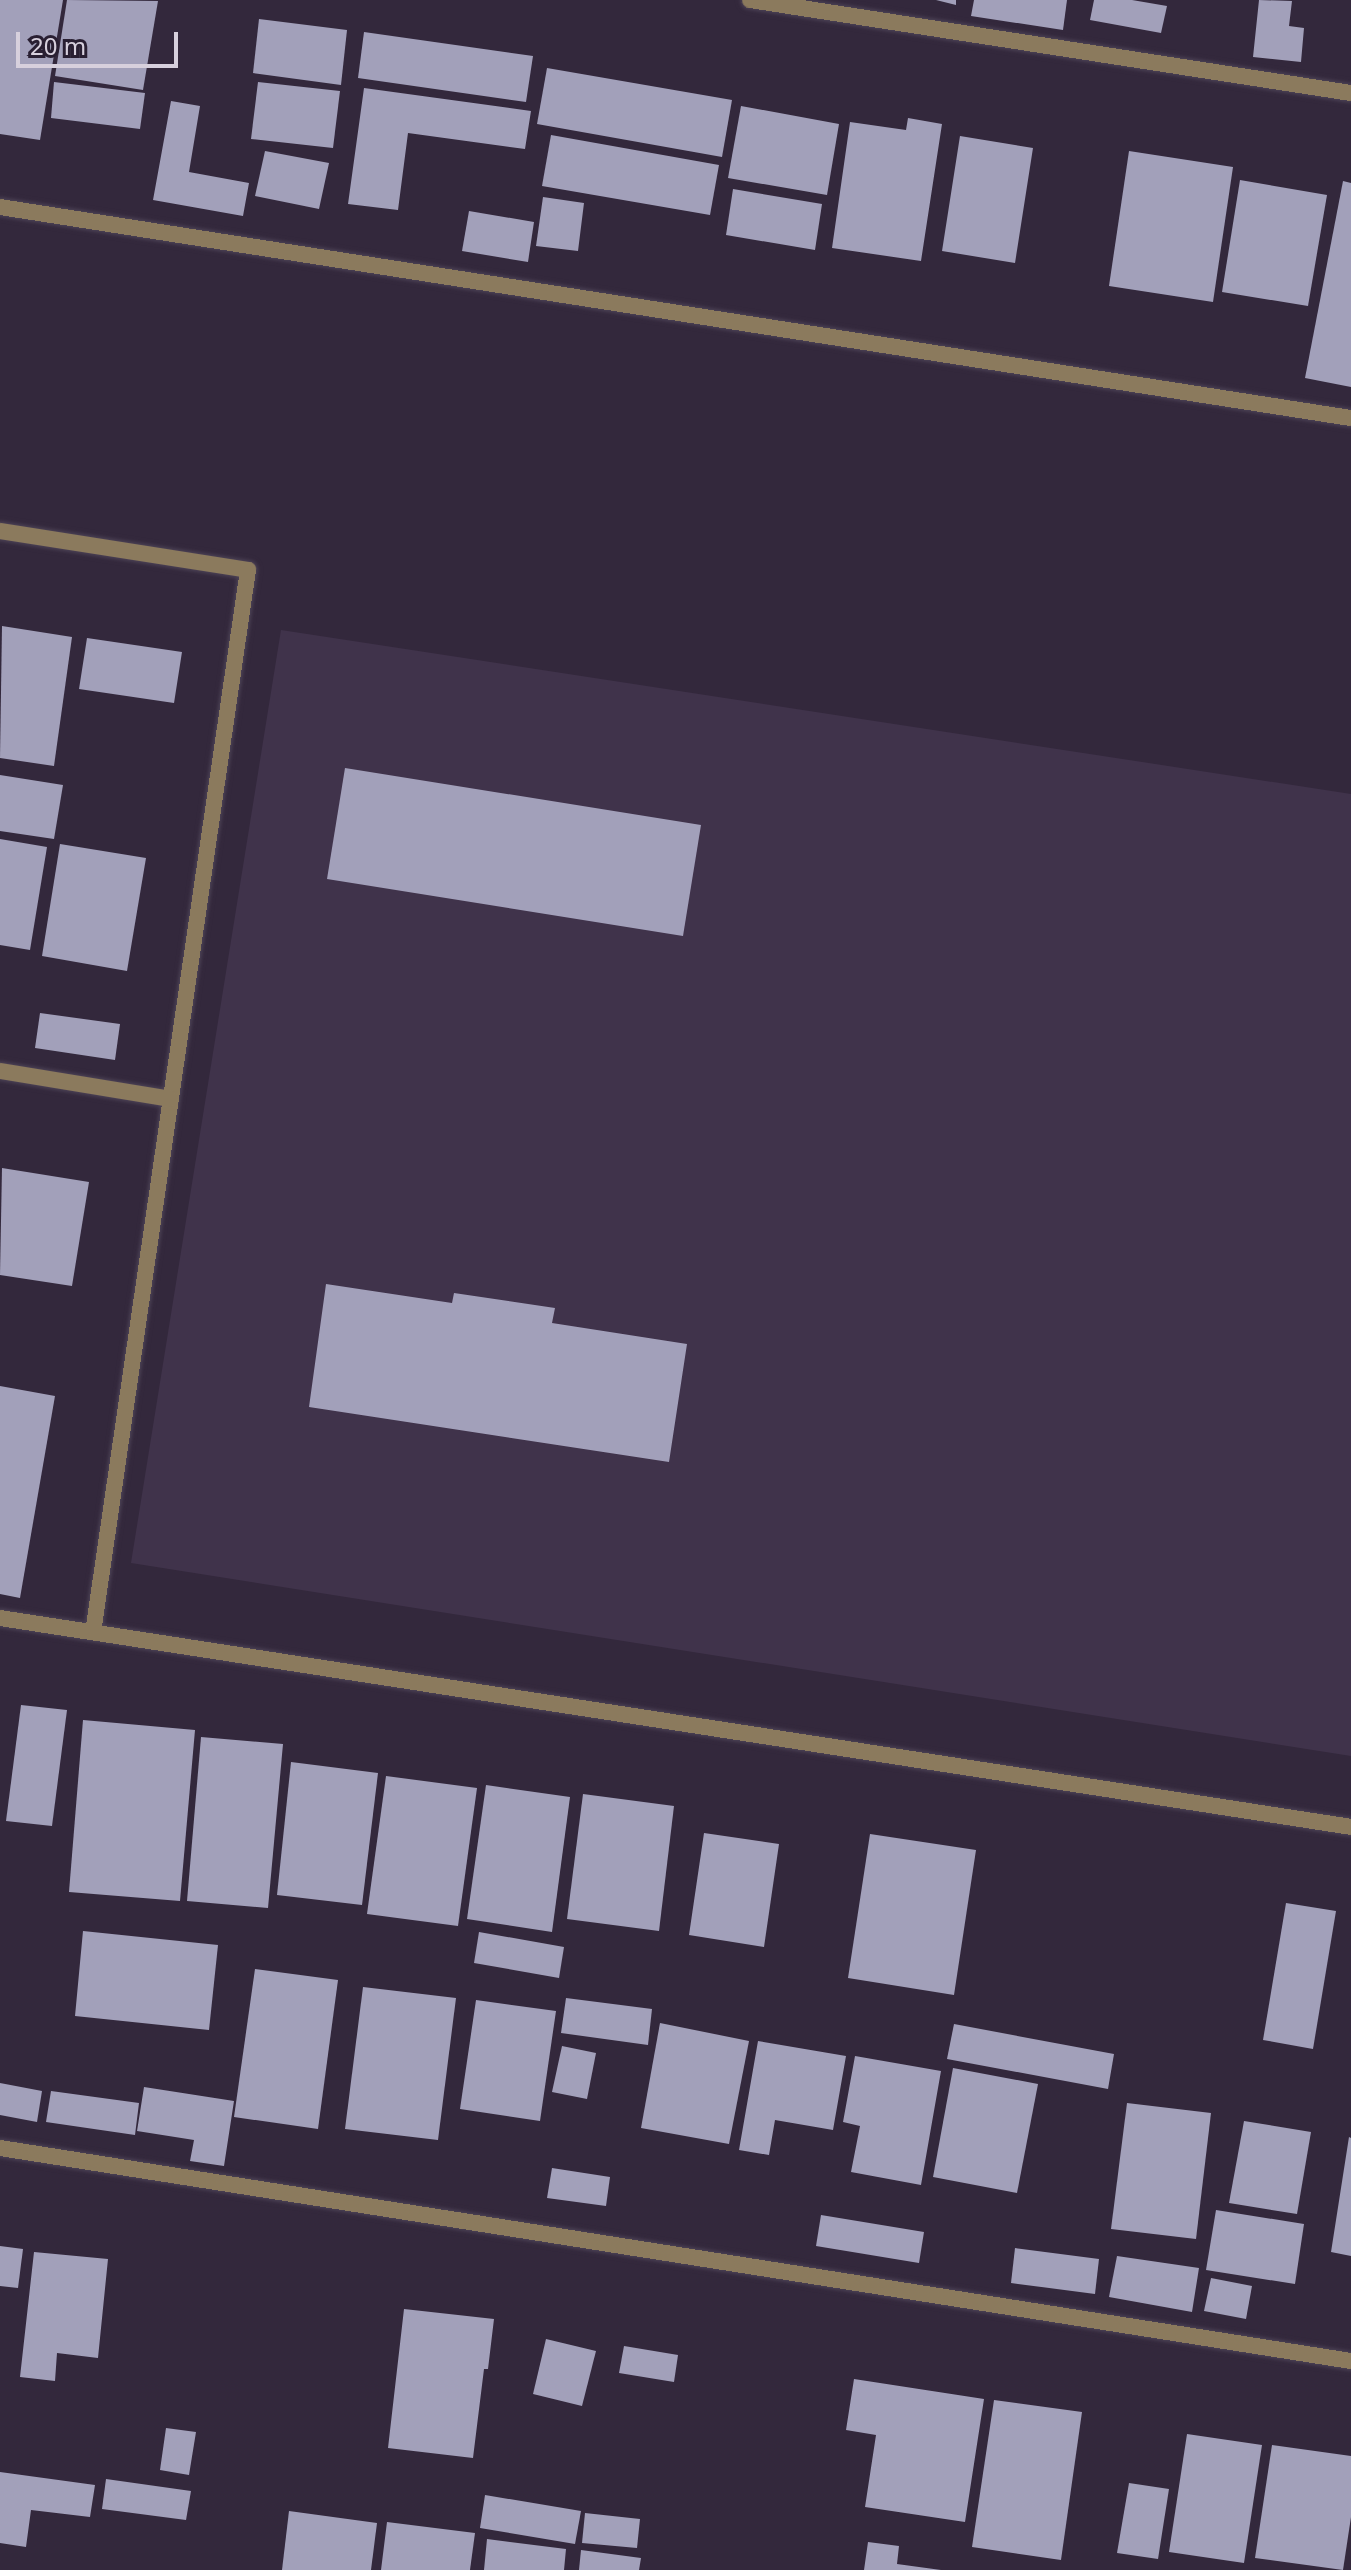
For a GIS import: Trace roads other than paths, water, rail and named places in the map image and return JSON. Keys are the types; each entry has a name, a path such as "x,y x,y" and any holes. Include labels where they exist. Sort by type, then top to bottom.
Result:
{"street":[{"path":"750,0 1351,93"},
{"path":"0,207 1351,418"},
{"path":"0,531 248,570 93,1632"},
{"path":"0,1071 171,1099"},
{"path":"0,1618 1351,1827"},
{"path":"0,2148 1351,2361"}]}
